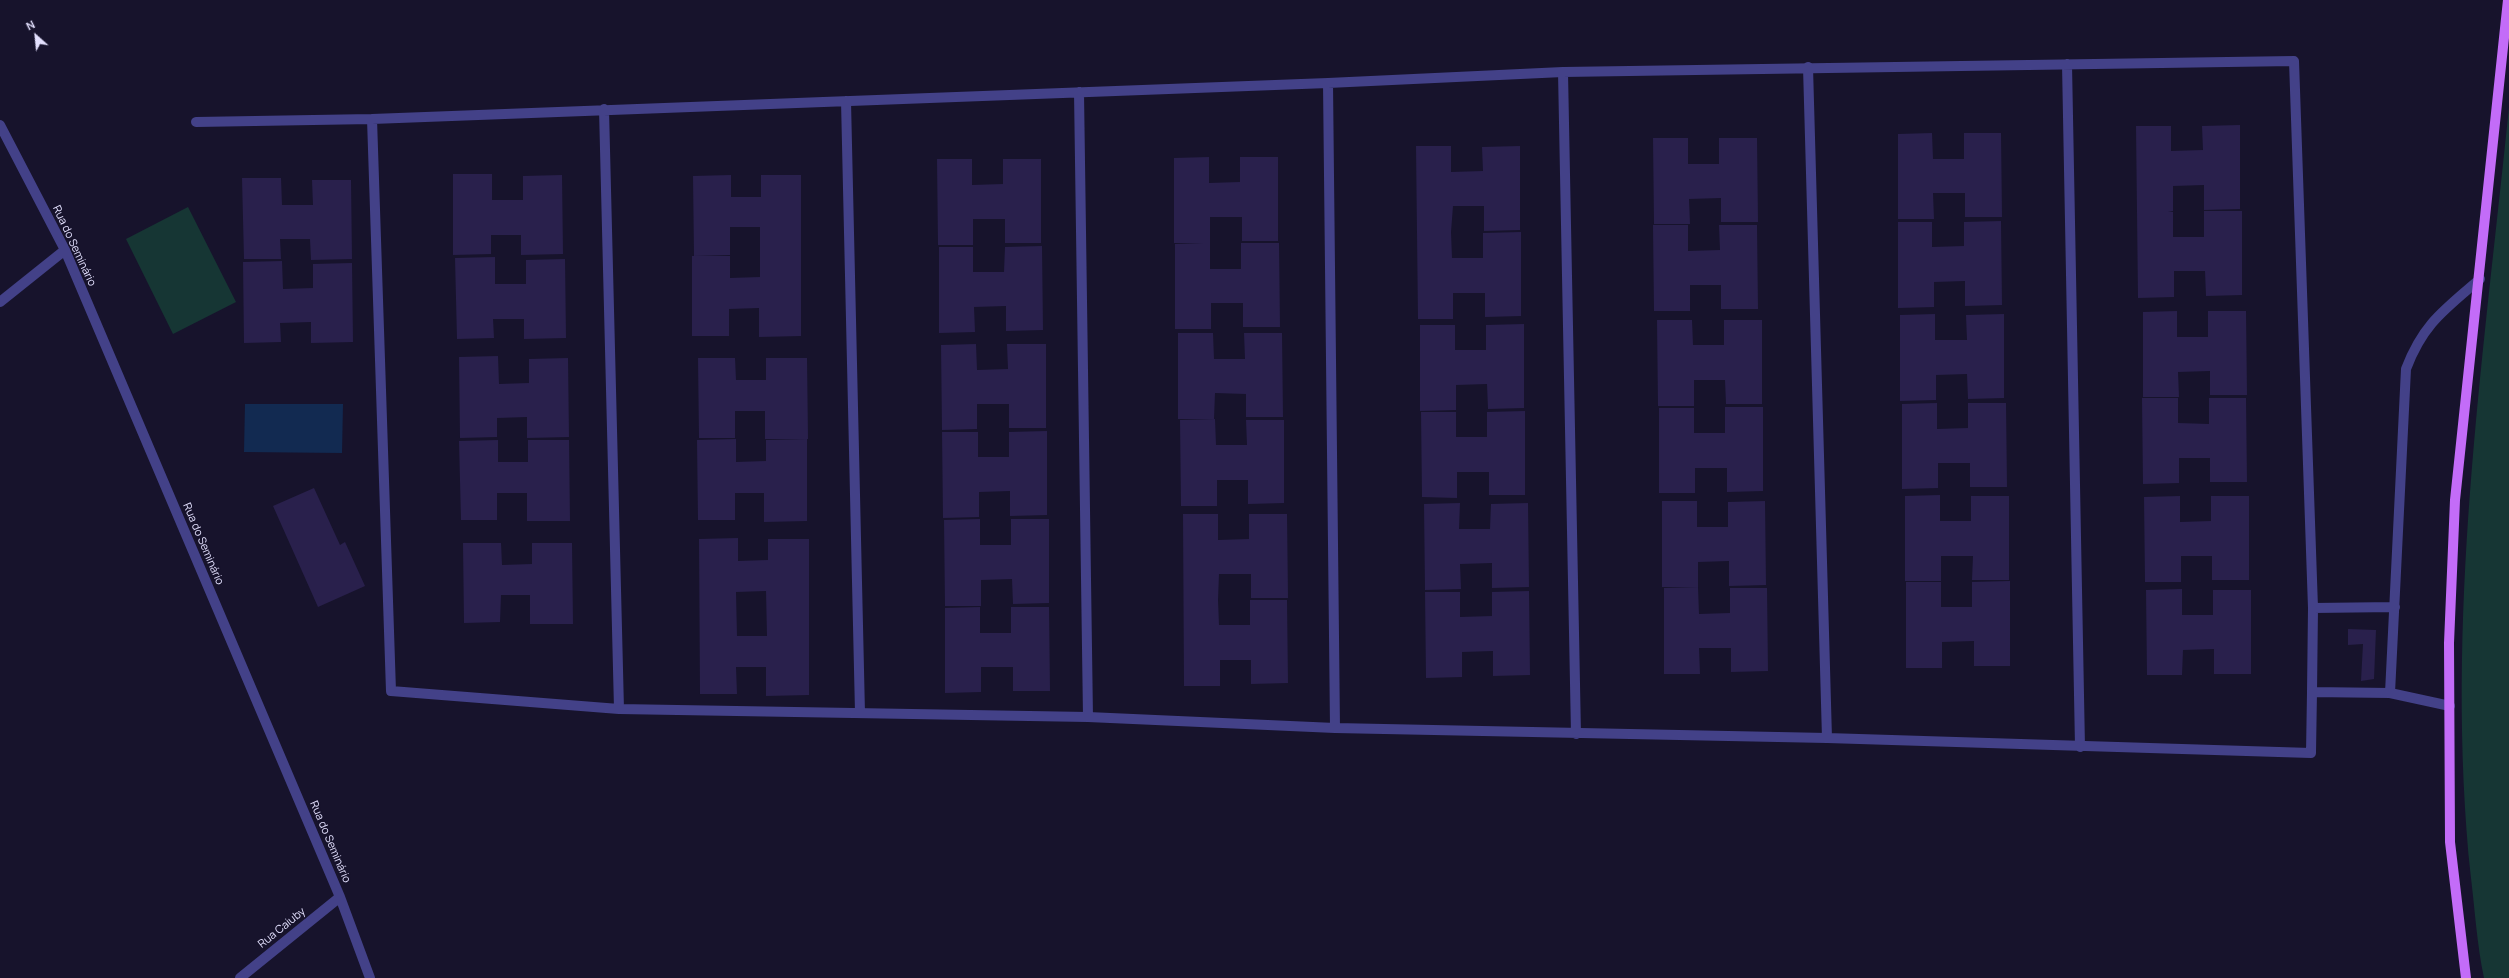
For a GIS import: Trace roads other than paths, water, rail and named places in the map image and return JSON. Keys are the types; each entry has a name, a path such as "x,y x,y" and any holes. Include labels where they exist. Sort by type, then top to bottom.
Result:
{"main road":[{"path":"2466,978 2450,842 2449,644 2456,500 2508,0"}],"street":[{"path":"196,122 372,119 604,109 1328,83 1563,72 1808,67 2294,61 2313,608 2311,753 1827,738 1335,728 1088,717 618,709 391,691 372,119"},
{"path":"2067,64 2080,747"},
{"path":"1808,67 1827,738"},
{"path":"1563,72 1576,734"},
{"path":"1328,83 1335,728"},
{"path":"1078,92 1088,717"},
{"path":"846,101 860,712"},
{"path":"604,109 618,709"},
{"name":"Rua do Seminário","path":"0,125 65,250 340,897 370,978"},
{"path":"0,302 65,250"},
{"path":"2390,693 2406,369 2414,348 2432,321 2480,280"},
{"path":"2313,608 2395,607"},
{"path":"2312,692 2390,693 2450,706"},
{"name":"Rua Caiuby","path":"240,978 340,897"}],"water":[{"path":"245,404 343,404 342,453 244,452"}]}
